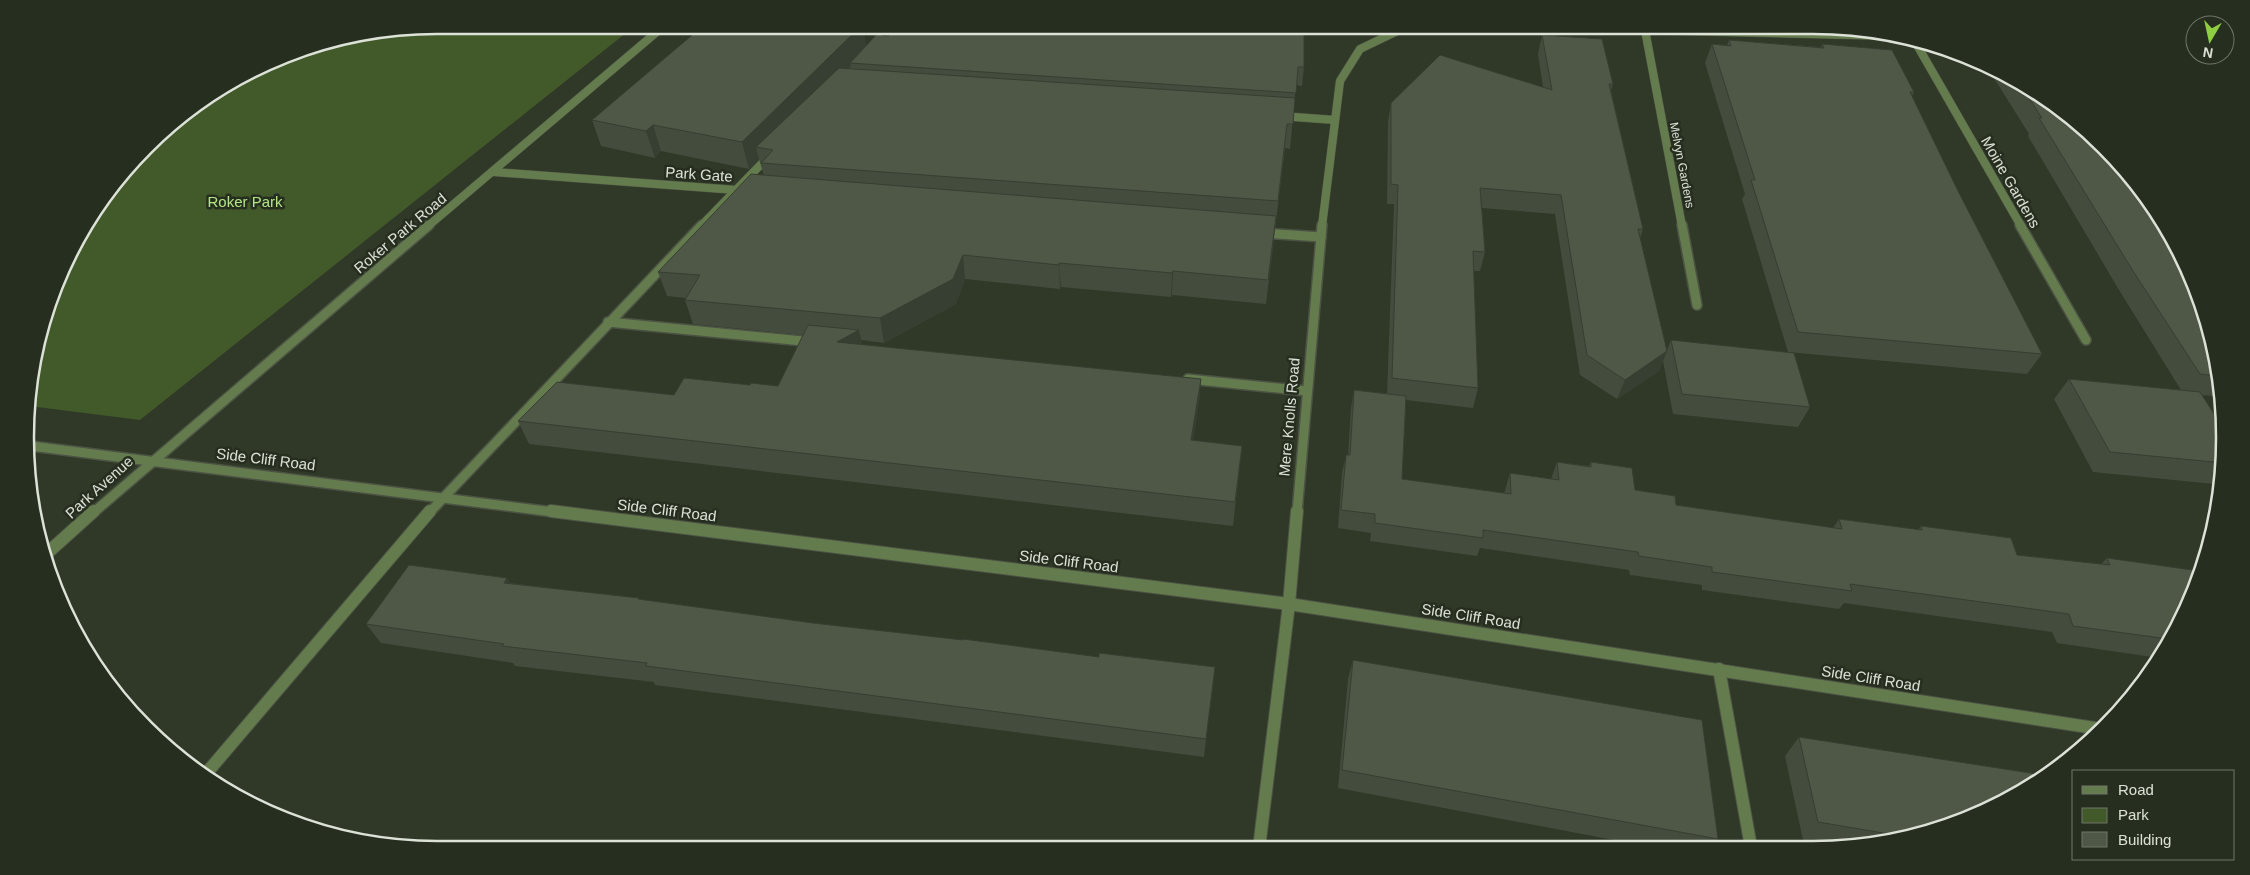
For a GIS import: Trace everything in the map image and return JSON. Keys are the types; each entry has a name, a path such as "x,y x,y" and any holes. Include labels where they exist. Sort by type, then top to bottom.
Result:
{"street":[{"name":"Roker Park Road","path":"151,460 494,172 655,34"},
{"path":"873,52 890,34"},
{"name":"Mere Knolls Road","path":"1260,841 1289,604 1322,237 1340,81 1360,49 1391,34"},
{"name":"Melvyn Gardens","path":"1646,34 1697,305"},
{"path":"1799,34 1829,35"},
{"name":"Moine Gardens","path":"1918,48 2086,340"},
{"path":"1276,116 1335,120"},
{"path":"209,770 443,496 734,190 777,148"},
{"name":"Park Gate","path":"494,172 754,192"},
{"path":"1252,232 1322,237"},
{"path":"608,322 824,344"},
{"path":"1179,378 1307,391"},
{"name":"Side Cliff Road","path":"34,446 443,496 1289,604 2093,728"},
{"name":"Park Avenue","path":"50,550 151,460"},
{"path":"1719,669 1750,841"}],"green space":[{"name":"Roker Park","path":"438,34 625,34 140,420 35,407 37,385 55,308 75,259 88,236 102,213 134,171 171,134 192,117 236,88 283,64 333,48 385,37"}],"building":[{"path":"693,34 853,34 742,142 653,125 646,131 592,120"},
{"path":"877,34 888,36 890,34 1304,34 1304,67 1298,67 1296,93 850,63"},
{"path":"1542,35 1602,39 1613,84 1609,84 1643,229 1638,229 1667,351 1625,380 1587,355 1561,195 1480,188 1485,252 1473,251 1478,388 1392,378 1398,185 1391,184 1391,103 1440,55 1552,90"},
{"path":"1729,40 1824,48 1822,44 1892,50 1914,92 1910,92 1958,191 2042,354 1798,332 1751,180 1755,180 1712,44 1731,46"},
{"path":"839,68 1295,98 1293,124 1287,124 1278,201 761,163 773,150 756,147"},
{"path":"2028,96 2058,117 2098,152 2116,171 2148,213 2175,259 2186,283 2202,333 2211,375 2200,374 2133,271 2039,118 2042,118"},
{"path":"751,174 1276,216 1268,280 1173,271 1172,273 1059,263 1059,265 963,255 953,279 880,318 685,300 700,275 658,272"},
{"path":"808,325 859,330 837,342 1201,379 1191,440 1242,446 1235,502 518,421 557,382 674,395 684,378 778,386"},
{"path":"1671,340 1794,353 1810,407 1682,394"},
{"path":"2069,379 2200,392 2215,416 2215,462 2110,452"},
{"path":"1354,390 1406,396 1402,479 1511,494 1510,473 1559,480 1557,462 1591,467 1591,462 1632,468 1635,490 1675,496 1676,505 1842,529 1839,519 1922,530 1921,526 2011,538 2017,555 2110,565 2107,558 2194,570 2175,616 2162,638 2073,626 2069,614 1850,584 1852,591 1712,572 1712,567 1639,556 1638,552 1483,530 1483,538 1375,523 1375,514 1341,510 1346,455 1350,455"},
{"path":"409,565 507,578 504,583 639,598 813,623 963,639 1099,657 1099,653 1215,667 1206,739 646,666 647,663 502,646 504,644 366,624"},
{"path":"1353,660 1702,720 1718,839 1342,770"},
{"path":"1799,737 2036,774 1991,800 1967,811 1942,820 1891,833 1818,822"}]}
